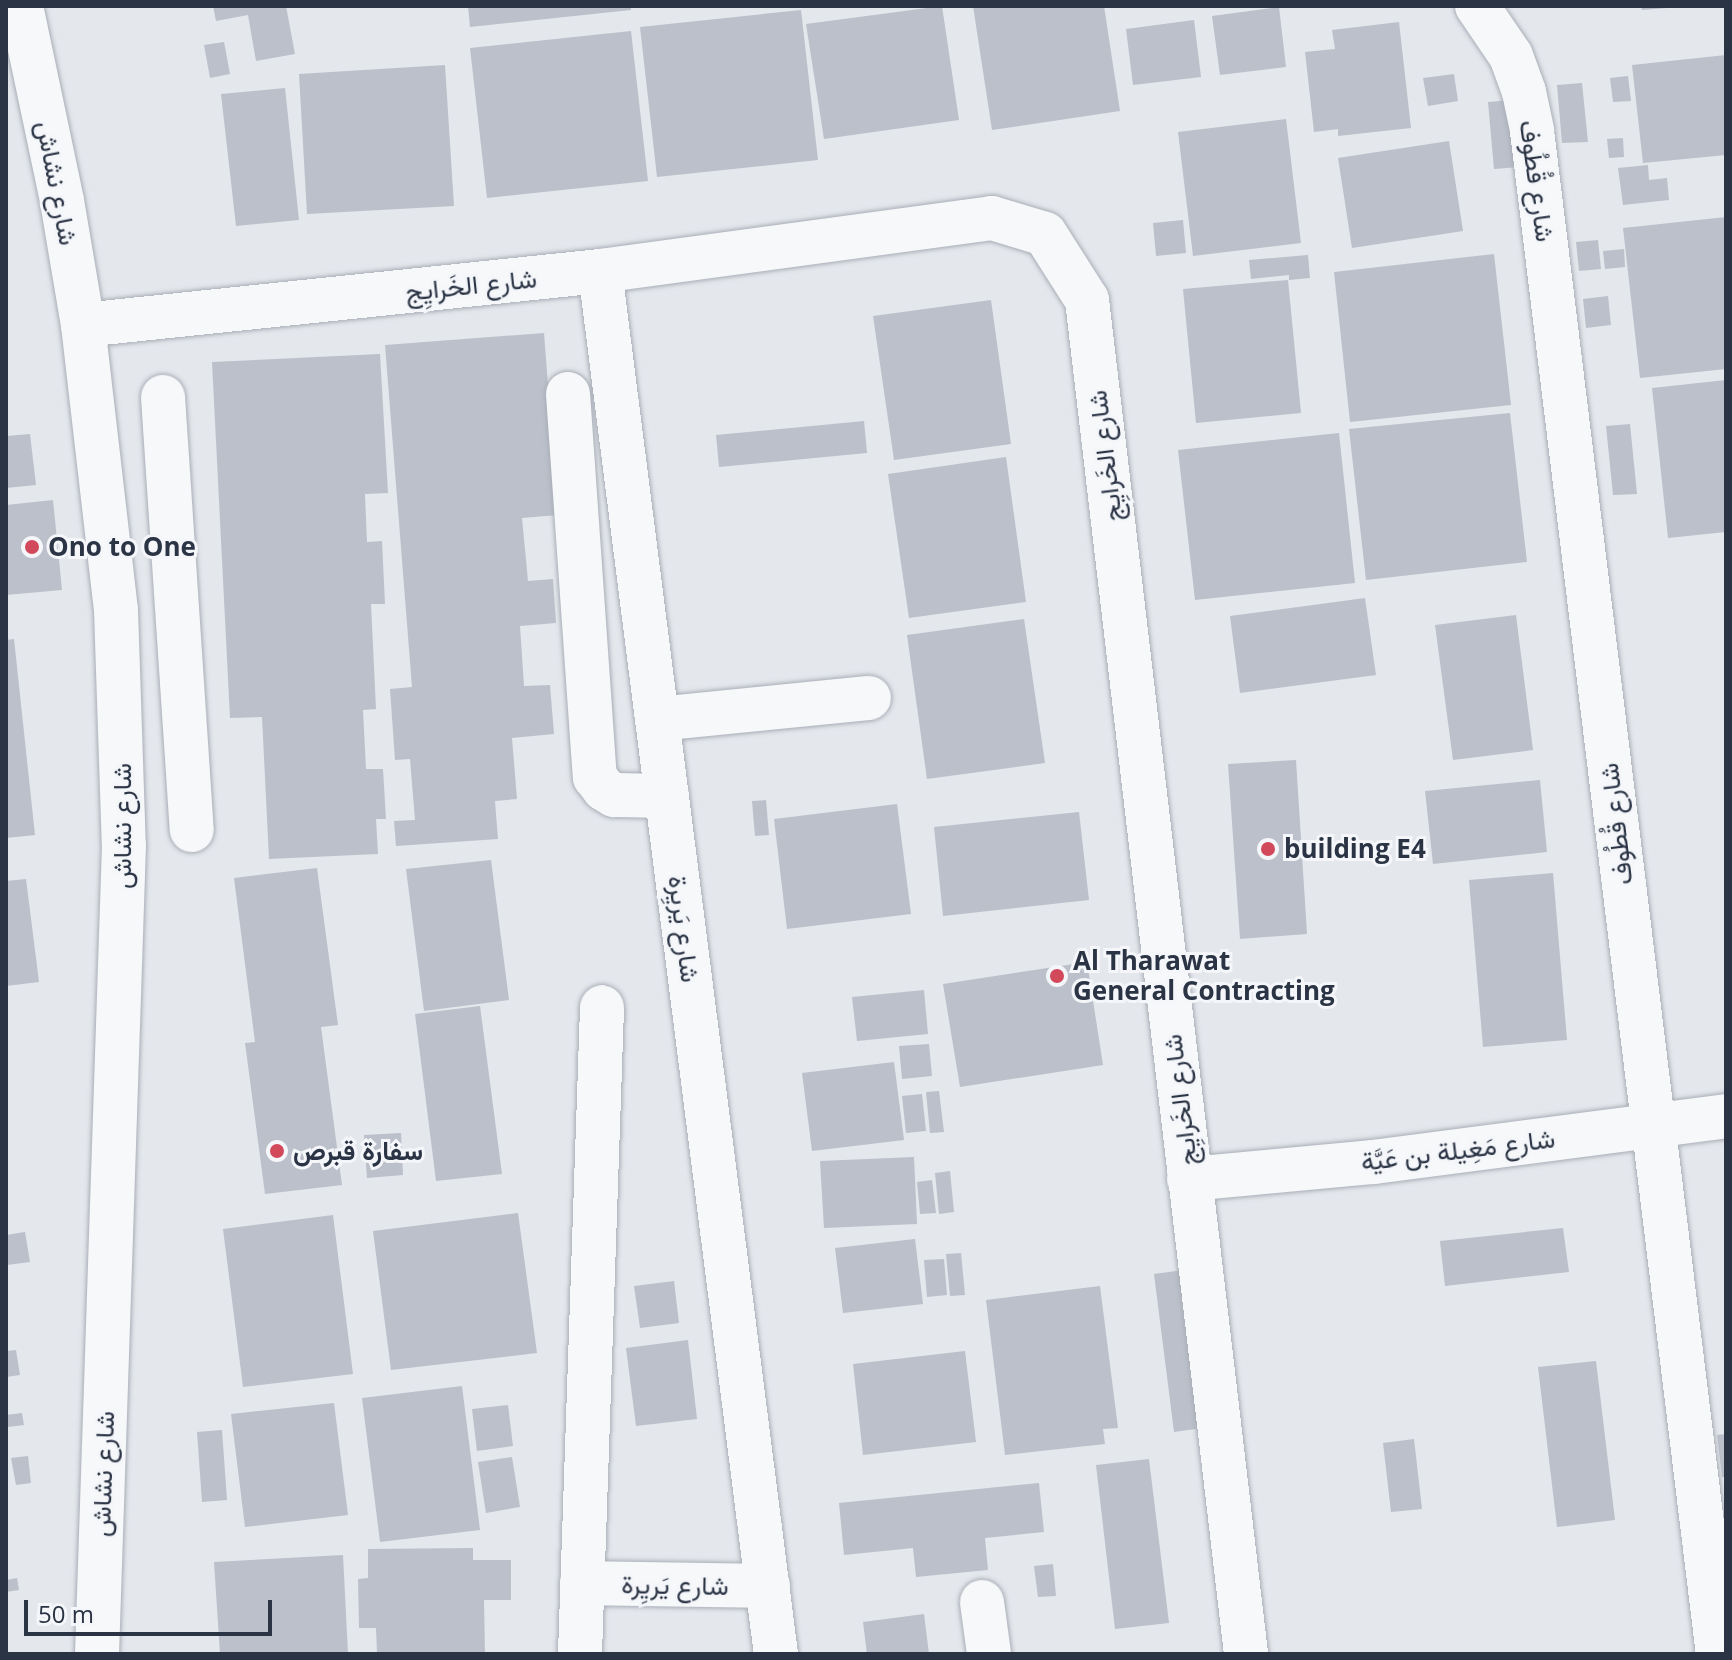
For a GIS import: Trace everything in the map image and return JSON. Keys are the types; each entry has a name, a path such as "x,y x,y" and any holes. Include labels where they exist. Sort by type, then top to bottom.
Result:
{"street":[{"name":"شارع نشاش","path":"21,6 62,201 83,325 116,610 124,845 97,1654"},
{"name":"شارع قُطُوف","path":"1477,6 1511,56 1524,92 1532,131 1718,1654"},
{"name":"شارع الخَرايِج","path":"83,325 600,271 992,218 1045,234 1087,300 1246,1654"},
{"name":"شارع يَريِرة","path":"600,271 776,1654"},
{"path":"568,394 595,777 604,789 614,795 667,796"},
{"path":"163,397 192,830"},
{"path":"577,521 633,528"},
{"path":"116,610 177,607"},
{"path":"658,719 869,698"},
{"name":"شارع يَريِرة","path":"580,1654 602,1007"},
{"name":"شارع مَغِيلة بن عَيَّة","path":"1189,1179 1373,1162 1726,1116"},
{"name":"شارع يَريِرة","path":"582,1583 768,1586"},
{"path":"982,1602 989,1654"}],"building":[{"path":"213,6 286,6 295,54 256,61 248,15 216,21"},
{"path":"468,6 631,6 631,10 470,27"},
{"path":"942,6 959,120 824,139 806,24"},
{"path":"973,6 1104,6 1120,111 992,130"},
{"path":"1641,6 1667,6 1667,8 1642,10"},
{"path":"1279,7 1286,67 1220,75 1212,16"},
{"path":"801,10 818,160 657,177 640,27"},
{"path":"1194,20 1201,77 1133,85 1126,29"},
{"path":"1399,22 1411,128 1338,136 1338,129 1314,132 1305,52 1335,49 1332,30"},
{"path":"631,31 648,181 487,198 470,48"},
{"path":"224,42 230,74 210,78 204,45"},
{"path":"1726,55 1726,155 1643,163 1632,65"},
{"path":"445,65 454,206 307,214 299,74"},
{"path":"1454,74 1458,101 1428,106 1423,78"},
{"path":"1628,76 1631,101 1613,102 1610,78"},
{"path":"1582,83 1588,142 1562,143 1557,85"},
{"path":"285,88 299,220 236,226 221,94"},
{"path":"1512,100 1519,167 1494,169 1488,102"},
{"path":"1286,119 1301,243 1193,256 1178,132"},
{"path":"1623,138 1624,157 1609,158 1607,139"},
{"path":"1449,141 1463,231 1352,248 1338,158"},
{"path":"1648,165 1649,180 1667,178 1669,200 1623,205 1618,168"},
{"path":"1726,217 1726,369 1640,378 1623,228"},
{"path":"1183,220 1186,253 1156,256 1153,223"},
{"path":"1598,240 1601,269 1579,271 1576,242"},
{"path":"1624,249 1625,267 1605,269 1603,251"},
{"path":"1494,254 1511,405 1350,422 1334,272"},
{"path":"1308,255 1310,278 1289,280 1289,275 1251,279 1249,260"},
{"path":"1288,280 1301,413 1196,423 1183,289"},
{"path":"1608,296 1611,325 1586,328 1583,299"},
{"path":"991,300 1011,444 894,460 873,316"},
{"path":"544,333 558,515 522,518 528,581 553,579 556,623 520,626 524,686 550,685 554,734 512,738 517,799 495,801 498,839 396,846 394,821 415,820 410,759 395,760 390,689 412,687 385,345"},
{"path":"380,354 388,493 365,494 367,542 382,541 385,604 371,604 376,709 363,710 366,769 383,769 386,819 376,819 378,854 269,859 262,717 230,718 212,362"},
{"path":"1726,380 1726,532 1668,538 1652,388"},
{"path":"1510,413 1527,562 1366,580 1349,429"},
{"path":"864,421 867,453 719,467 716,435"},
{"path":"1630,424 1637,494 1613,495 1606,426"},
{"path":"1339,433 1355,583 1195,600 1178,450"},
{"path":"30,434 36,485 6,488 6,436"},
{"path":"1006,457 1026,602 909,618 888,474"},
{"name":"Ono to One","path":"53,500 62,590 6,595 6,505"},
{"path":"1365,598 1376,675 1240,693 1230,616"},
{"path":"1516,615 1533,750 1453,760 1435,625"},
{"path":"1024,619 1045,763 927,779 907,635"},
{"path":"14,639 35,835 6,838 6,640"},
{"name":"building E4","path":"1296,760 1307,934 1240,939 1228,764"},
{"path":"1540,780 1547,852 1433,864 1425,791"},
{"path":"766,800 769,835 755,836 752,801"},
{"path":"897,804 911,914 787,929 774,819"},
{"path":"1079,812 1089,900 943,916 934,827"},
{"path":"491,860 509,1000 424,1011 406,869"},
{"path":"317,868 338,1025 321,1027 342,1185 265,1194 245,1043 255,1042 234,878"},
{"path":"1553,873 1567,1040 1483,1047 1469,880"},
{"path":"26,879 39,982 6,986 6,881"},
{"path":"1087,962 1103,1065 960,1087 943,984"},
{"path":"924,990 928,1034 857,1041 852,997"},
{"path":"480,1006 502,1174 436,1181 415,1014"},
{"path":"929,1044 932,1076 902,1079 899,1046"},
{"path":"894,1062 904,1140 812,1151 802,1073"},
{"path":"939,1091 944,1132 930,1133 926,1092"},
{"path":"922,1094 926,1131 906,1133 902,1096"},
{"path":"401,1133 403,1175 367,1178 364,1135"},
{"path":"914,1157 917,1224 824,1228 820,1161"},
{"path":"950,1171 954,1212 939,1214 935,1173"},
{"path":"932,1180 936,1213 920,1214 917,1182"},
{"path":"518,1213 537,1353 391,1370 373,1231"},
{"path":"333,1215 353,1374 243,1387 223,1229"},
{"path":"1563,1228 1569,1272 1445,1286 1440,1241"},
{"path":"25,1232 30,1262 7,1265 6,1235"},
{"path":"915,1239 923,1304 843,1313 835,1248"},
{"path":"961,1253 965,1295 950,1296 946,1254"},
{"path":"944,1259 947,1295 927,1297 924,1260"},
{"path":"1183,1270 1203,1428 1174,1432 1154,1274"},
{"path":"674,1281 679,1323 640,1328 634,1286"},
{"path":"1100,1286 1118,1428 1103,1429 1105,1444 1005,1455 986,1300"},
{"path":"688,1340 697,1419 636,1426 626,1348"},
{"path":"16,1350 20,1375 6,1377 6,1351"},
{"path":"965,1351 976,1442 863,1455 853,1364"},
{"path":"1596,1361 1615,1520 1557,1527 1538,1367"},
{"path":"462,1386 480,1530 380,1542 362,1398"},
{"path":"334,1403 348,1515 245,1527 231,1414"},
{"path":"508,1405 513,1446 477,1451 472,1409"},
{"path":"22,1413 24,1425 8,1427 6,1415"},
{"path":"222,1430 227,1500 202,1502 197,1432"},
{"path":"1726,1434 1726,1477 1722,1477 1717,1435"},
{"path":"1414,1439 1422,1509 1391,1512 1383,1443"},
{"path":"28,1456 31,1483 16,1485 11,1458"},
{"path":"512,1457 520,1507 486,1513 478,1462"},
{"path":"1149,1459 1169,1623 1115,1629 1096,1465"},
{"path":"1039,1483 1044,1532 985,1538 988,1570 916,1577 913,1548 844,1555 839,1503"},
{"path":"473,1548 473,1560 511,1560 511,1600 484,1600 485,1654 377,1654 376,1628 359,1628 358,1579 368,1578 368,1549"},
{"path":"343,1555 348,1654 220,1654 214,1562"},
{"path":"1053,1564 1056,1596 1038,1597 1034,1566"},
{"path":"17,1578 19,1590 6,1592 6,1580"},
{"path":"924,1614 929,1654 867,1654 863,1622"}],"place":[{"name":"Ono to One","path":"32,547"},
{"name":"building E4","path":"1268,849"},
{"name":"Al Tharawat General Contracting","path":"1057,976"},
{"name":"سفارة قبرص","path":"277,1151"}]}
